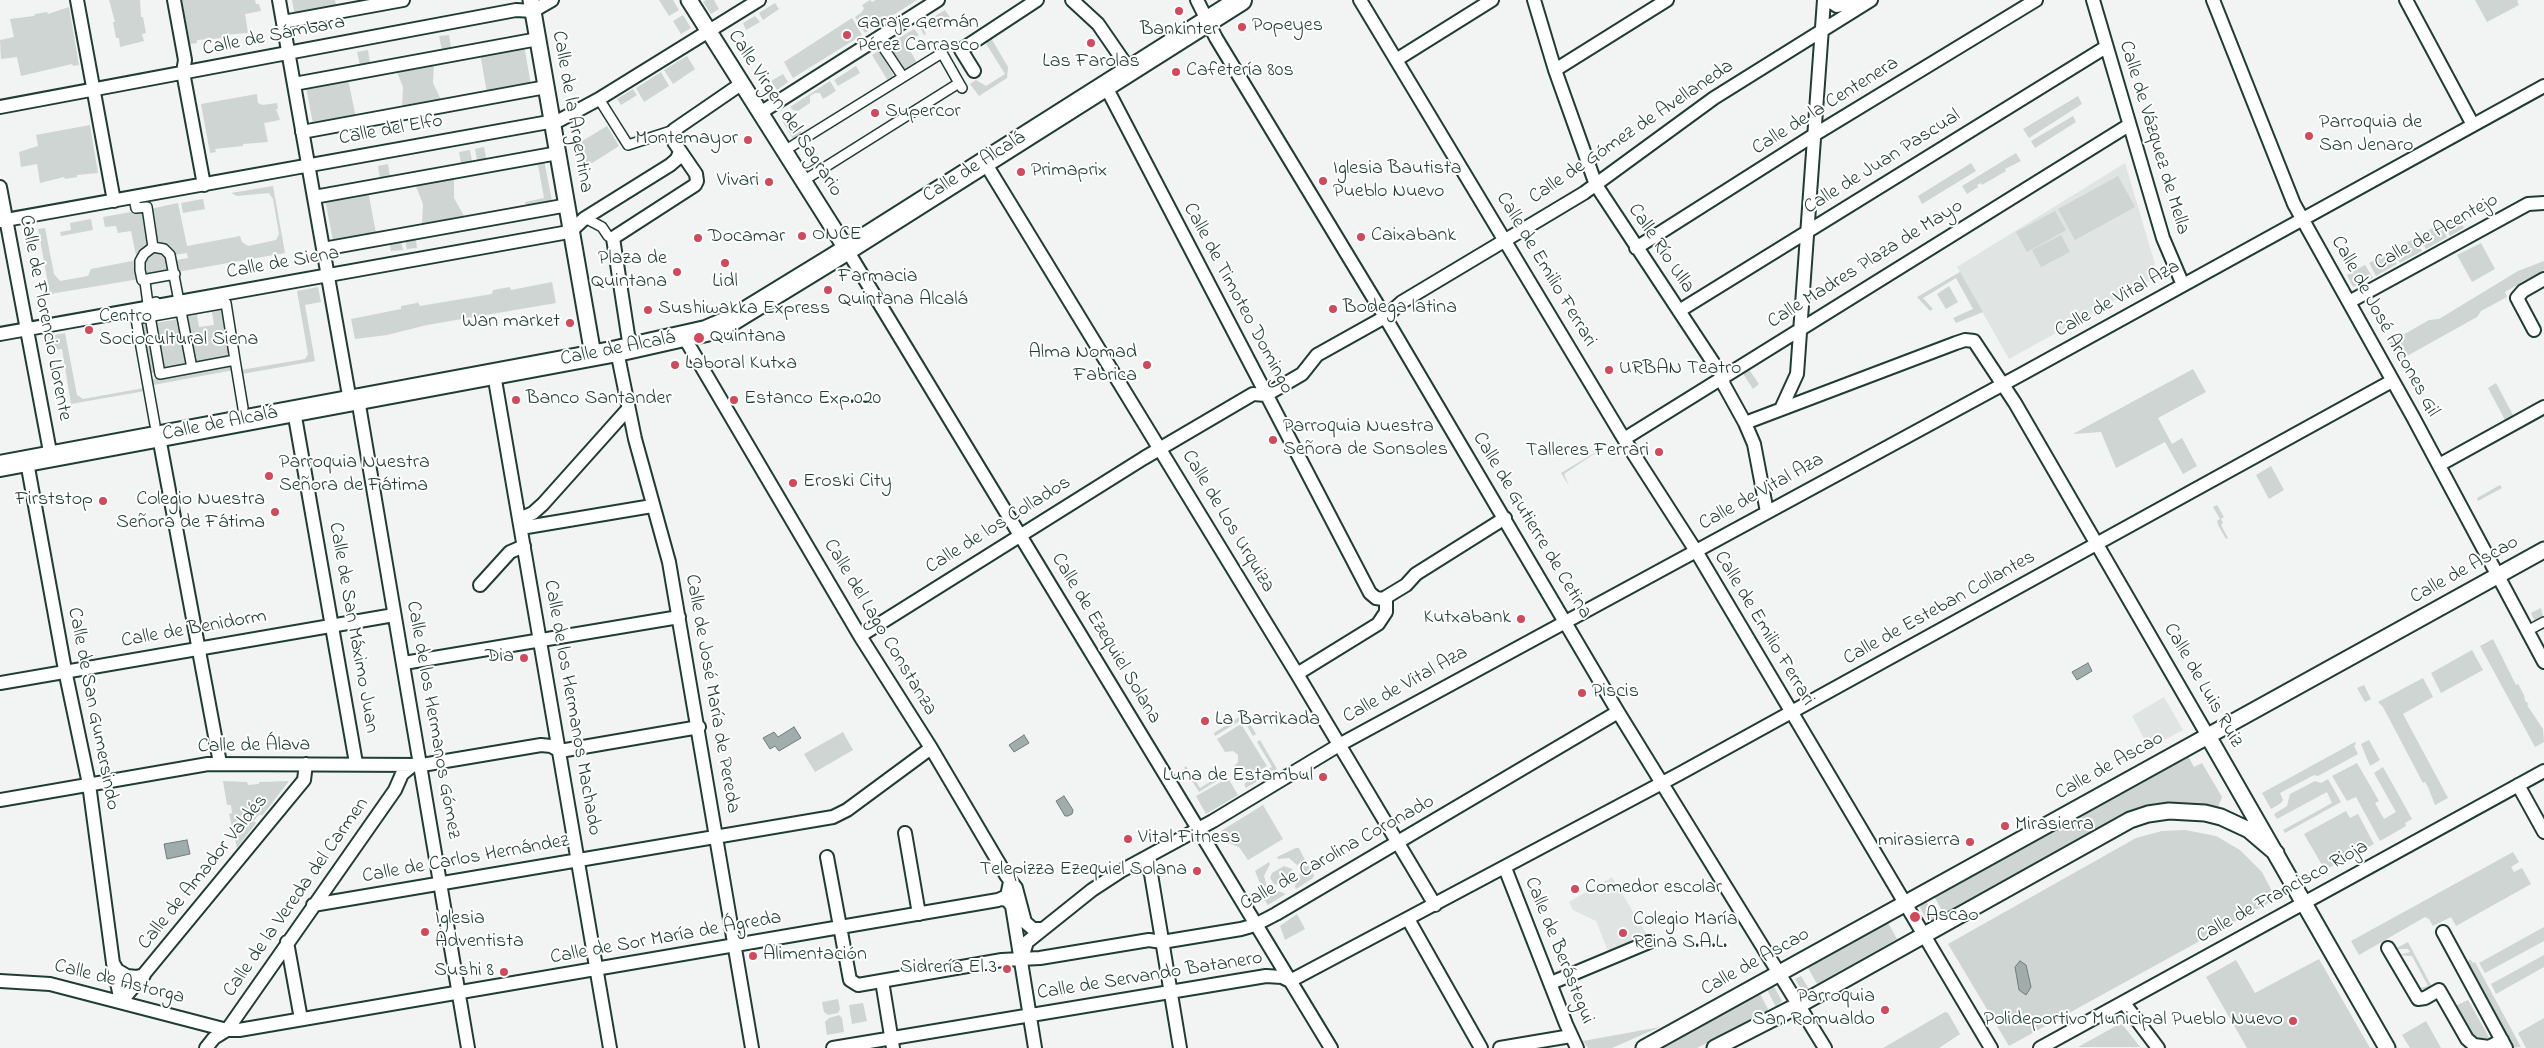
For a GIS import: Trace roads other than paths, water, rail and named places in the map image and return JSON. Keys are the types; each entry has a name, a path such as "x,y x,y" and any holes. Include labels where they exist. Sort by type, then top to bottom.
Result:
{"main road":[{"name":"Calle de Alcalá","path":"0,466 51,457 157,431 294,411 593,356 706,332 734,319 847,250 984,161 1241,0"}],"street":[{"path":"77,0 114,201"},
{"path":"174,0 185,60 183,72 204,185"},
{"name":"Calle de los Hermanos Gómez","path":"279,0 323,249 404,662 417,765 442,883 468,1048"},
{"path":"283,22 403,0"},
{"name":"Calle de Sámbara","path":"0,107 516,10 552,0"},
{"name":"Calle Virgen del Sagrario","path":"688,0 847,250"},
{"name":"Calle del Elfo","path":"3,221 567,117 759,0"},
{"path":"760,113 938,0"},
{"path":"974,71 962,50 1037,0"},
{"path":"1072,0 1098,24 1130,69"},
{"name":"Calle de Gutierre de Cetina","path":"1197,0 1216,38 1505,518 1618,712 1780,972 1825,1048"},
{"name":"Calle de Emilio Ferrari","path":"1360,0 1624,439 1696,551 1991,1048"},
{"path":"1396,60 1492,0"},
{"name":"Calle Río Ulla","path":"1534,0 1555,70 1596,185 1722,376 1724,385 1754,444 1766,512"},
{"path":"1555,70 1667,0"},
{"path":"1745,423 1781,409 1797,374 1806,232 1826,0 1837,6 1865,0"},
{"name":"Calle de Gómez de Avellaneda","path":"1266,395 1302,374 1317,355 1385,317 1402,302 1596,185 1714,98 1872,0"},
{"name":"Calle de la Centenera","path":"1636,248 1814,135 2036,0"},
{"name":"Calle de Vázquez de Mella","path":"2093,0 2163,238 2183,285"},
{"name":"Calle de José Arcones Gil","path":"2213,0 2252,102 2302,220 2439,465 2544,662"},
{"path":"2406,0 2473,125"},
{"name":"Calle de la Argentina","path":"532,5 593,356"},
{"path":"877,38 903,77"},
{"path":"294,84 538,39"},
{"name":"Calle de Juan Pascual","path":"1679,311 2106,46"},
{"path":"784,150 942,53 960,86 804,180"},
{"path":"599,99 628,145 674,130 741,84"},
{"name":"Calle de Timoteo Domingo","path":"1105,85 1368,590 1376,598 1386,597"},
{"name":"Calle de Vital Aza","path":"1021,961 1027,942 1092,890 1121,870 1145,859 1339,745 1565,620 1696,551 2544,86"},
{"path":"302,132 546,87"},
{"name":"Calle Madres Plaza de Mayo","path":"1624,439 1722,376 2129,125"},
{"path":"613,238 695,185 697,181 696,174 680,151 672,135 674,130"},
{"name":"Calle de la Argentina","path":"572,230 586,218 670,166 677,159 680,151"},
{"path":"314,197 558,153"},
{"name":"Calle de Los Urquiza","path":"984,161 1297,674 1434,905"},
{"name":"Calle de Florencio Llorente","path":"0,187 3,221 51,457"},
{"path":"134,198 136,208 147,207 154,247"},
{"name":"Calle de Acentejo","path":"2349,302 2528,204 2544,203"},
{"path":"323,249 568,205"},
{"path":"586,218 613,238"},
{"name":"Calle de Siena","path":"0,334 181,303 572,230"},
{"path":"613,238 624,350"},
{"path":"192,368 181,303 176,274 170,255 164,249 154,247 144,254 140,260 142,280 145,282 148,304 181,303 226,302 243,408"},
{"name":"Calle de Ezequiel Solana","path":"847,250 1330,1048"},
{"path":"142,280 176,274"},
{"path":"2534,330 2517,298 2522,291 2544,279"},
{"path":"181,303 150,316 136,319 200,647 220,763"},
{"path":"150,316 160,374"},
{"name":"Calle del Lago Constanza","path":"684,337 860,636 1010,882 1018,892 1028,926 1037,930 1042,929"},
{"name":"Calle de Luis Ruiz","path":"1781,409 1965,340 1974,341 1978,345 2003,383 2098,544 2387,1048"},
{"name":"Calle de José María de Pereda","path":"624,350 628,409 652,506 667,551 699,727 752,1048"},
{"path":"146,377 235,360"},
{"name":"Calle de los Hermanos Machado","path":"494,374 610,1048"},
{"name":"Calle de Esteban Collantes","path":"1505,868 1791,713 2392,381"},
{"name":"Calle de los Collados","path":"860,636 1160,449 1253,394 1266,395"},
{"path":"2439,465 2544,407"},
{"path":"520,524 543,504 628,409"},
{"name":"Calle de San Máximo Juan","path":"294,411 356,763"},
{"name":"Calle de San Gumersindo","path":"27,462 88,784 113,963 121,1002"},
{"path":"520,524 652,506"},
{"path":"1297,674 1378,624 1386,612 1386,597 1406,585 1416,574 1505,518"},
{"path":"480,585 510,552 524,546"},
{"name":"Calle de Ascao","path":"1644,1048 2544,550"},
{"name":"Calle de Benidorm","path":"0,683 65,670 394,615"},
{"path":"404,662 679,617"},
{"path":"2527,631 2544,622"},
{"name":"Calle de Carolina Coronado","path":"840,928 849,975 852,982 858,985 1002,960 1021,961 1149,940 1162,942 1255,925 1618,712"},
{"path":"417,765 541,745 551,746 560,751 699,727"},
{"name":"Calle de Carlos Hernández","path":"313,906 833,817 847,810 930,748"},
{"name":"Calle de Álava","path":"0,800 220,763 417,765"},
{"name":"Calle de Amador Valdés","path":"121,1002 304,780 306,764"},
{"name":"Calle de la Vereda del Carmen","path":"206,1048 214,1038 227,1030 395,790 402,774 417,765"},
{"name":"Calle de Francisco Rioja","path":"2040,1048 2544,771"},
{"path":"2518,785 2544,832"},
{"path":"1714,1048 1799,1005 2130,820 2148,814 2189,811 2221,817 2249,830 2276,853"},
{"path":"905,833 919,914"},
{"path":"827,857 840,928"},
{"path":"1145,859 1151,874 1180,1048"},
{"name":"Calle de Servando Batanero","path":"833,1048 893,1042 1030,1014 1266,976 1282,977 1290,981 1505,868"},
{"name":"Calle de Berástegui","path":"1505,868 1574,1042"},
{"path":"1010,882 1009,892 1002,899 1007,900 1012,906 1035,1048"},
{"name":"Calle de Sor María de Ágreda","path":"227,1030 246,1029 598,970 1002,899"},
{"path":"1408,919 1481,1048"},
{"path":"2388,948 2418,999 2425,998 2439,990 2467,1039 2474,1046 2489,1047 2504,1044 2443,932"},
{"path":"287,942 301,1019"},
{"path":"1551,983 1649,942"},
{"path":"113,963 117,970 127,976 137,977 144,975"},
{"name":"Calle de Astorga","path":"0,981 50,984 227,1030"},
{"path":"882,981 893,1042"},
{"path":"2124,1003 2158,1048"},
{"path":"1500,1048 1574,1042"}],"place":[{"name":"Bankinter","path":"1179,11"},
{"name":"Popeyes","path":"1242,27"},
{"name":"Garaje Germán Pérez Carrasco","path":"847,35"},
{"name":"Las Farolas","path":"1091,43"},
{"name":"Cafetería 80s","path":"1176,72"},
{"name":"Supercor","path":"875,113"},
{"name":"Parroquia de San Jenaro","path":"2309,136"},
{"name":"Montemayor","path":"748,140"},
{"name":"Primaprix","path":"1021,172"},
{"name":"Iglesia Bautista Pueblo Nuevo","path":"1323,181"},
{"name":"Vivari","path":"769,182"},
{"name":"ONCE","path":"802,236"},
{"name":"Caixabank","path":"1361,237"},
{"name":"Docamar","path":"698,238"},
{"name":"Lidl","path":"725,263"},
{"name":"Plaza de Quintana","path":"677,272"},
{"name":"Farmacia Quintana Alcalá","path":"828,290"},
{"name":"Bodega latina","path":"1333,309"},
{"name":"Sushiwakka Express","path":"648,310"},
{"name":"Wan market","path":"570,323"},
{"name":"Centro Sociocultural Siena","path":"89,330"},
{"name":"Quintana","path":"699,338"},
{"name":"Laboral Kutxa","path":"675,365"},
{"name":"Alma Nomad Fabrica","path":"1147,365"},
{"name":"URBAN Teatro","path":"1609,370"},
{"name":"Banco Santander","path":"516,400"},
{"name":"Estanco Exp.020","path":"734,400"},
{"name":"Parroquia Nuestra Señora de Sonsoles","path":"1273,440"},
{"name":"Talleres Ferrari","path":"1659,452"},
{"name":"Parroquia Nuestra Señora de Fátima","path":"269,476"},
{"name":"Eroski City","path":"793,483"},
{"name":"Firststop","path":"103,501"},
{"name":"Colegio Nuestra Señora de Fátima","path":"275,512"},
{"name":"Kutxabank","path":"1521,619"},
{"name":"Dia","path":"524,658"},
{"name":"Piscis","path":"1582,693"},
{"name":"La Barrikada","path":"1205,721"},
{"name":"Luna de Estambul","path":"1323,777"},
{"name":"Mirasierra","path":"2005,826"},
{"name":"Vital Fitness","path":"1128,839"},
{"name":"mirasierra","path":"1970,842"},
{"name":"Telepizza Ezequiel Solana","path":"1197,871"},
{"name":"Comedor escolar","path":"1575,889"},
{"name":"Ascao","path":"1915,917"},
{"name":"Iglesia Adventista","path":"425,932"},
{"name":"Colegio María Reina S.A.L.","path":"1623,933"},
{"name":"Alimentación","path":"753,956"},
{"name":"Sidrería El 3","path":"1007,969"},
{"name":"Sushi 8","path":"504,972"},
{"name":"Parroquia San Romualdo","path":"1885,1010"},
{"name":"Polideportivo Municipal Pueblo Nuevo","path":"2293,1021"}]}
